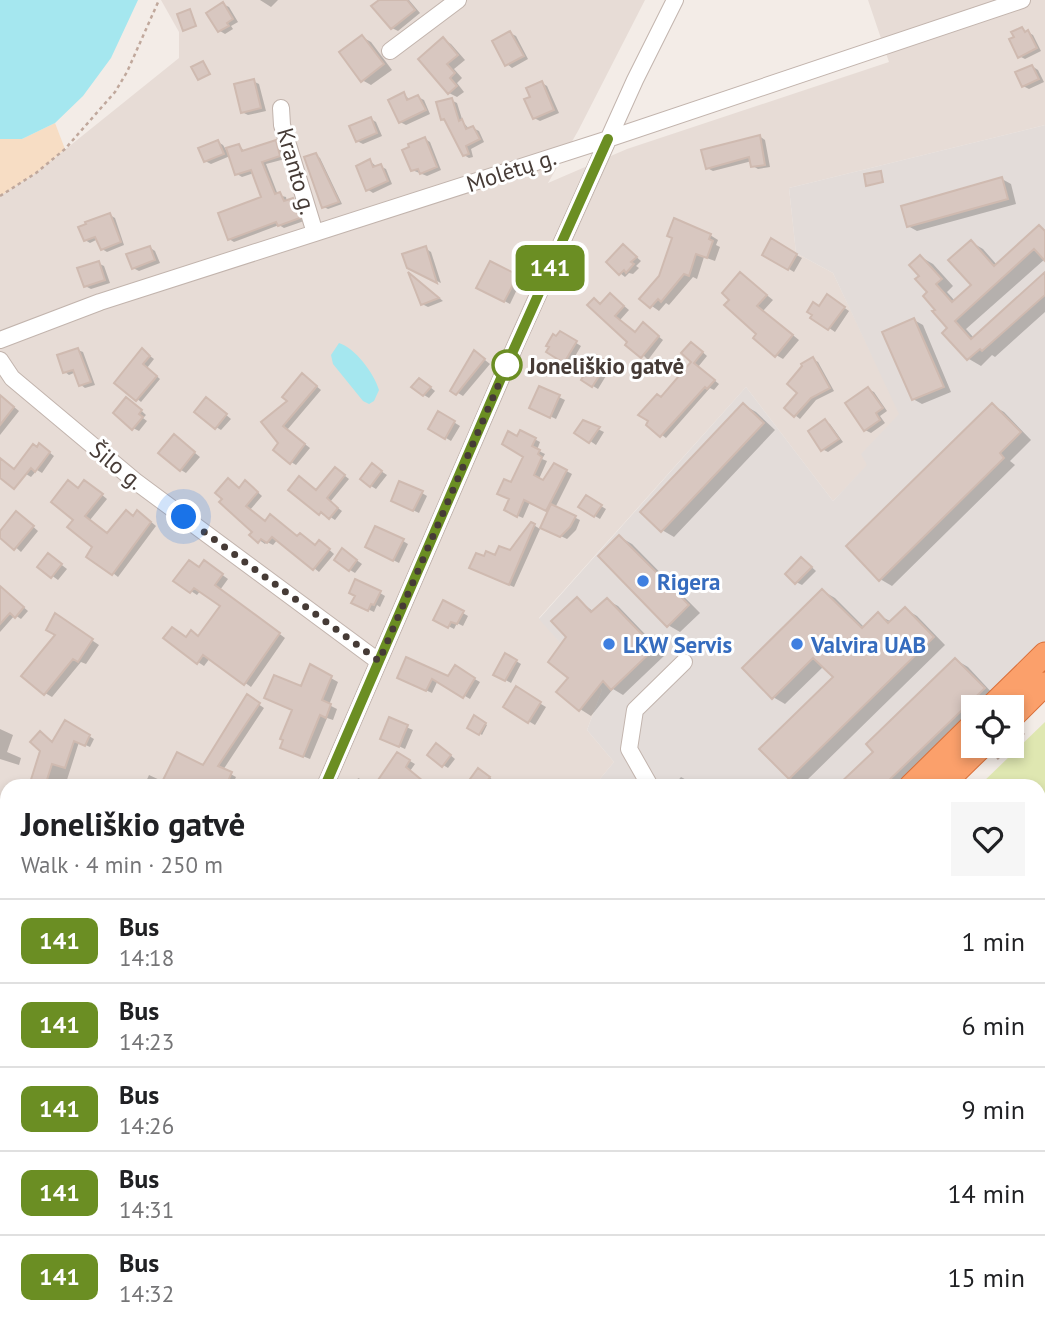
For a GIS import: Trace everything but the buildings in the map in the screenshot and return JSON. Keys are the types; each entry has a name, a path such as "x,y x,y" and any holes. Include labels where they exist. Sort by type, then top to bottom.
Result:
{"highway":[{"path":"1003,695 1045,654"},
{"path":"1024,705 1045,684"},
{"path":"918,779 961,736"},
{"path":"948,779 970,758"}],"street":[{"path":"390,51 458,0"},
{"path":"328,779 608,139 675,0"},
{"name":"Molėtų g.","path":"0,340 100,302 608,139 1022,0"},
{"name":"Kranto g.","path":"281,108 282,125 315,233"},
{"name":"Šilo g.","path":"0,360 12,377 135,481 379,661"},
{"path":"646,779 629,749 635,710 684,662"}],"path":[{"path":"0,196 36,173 65,149 115,92 127,72 159,0"}],"shaded area":[{"path":"161,0 645,0 578,131 548,183 627,149 889,62 868,0 1045,0 1045,125 789,188 796,253 833,273 900,414 862,454 868,465 833,501 746,387 539,618 602,690 587,730 614,762 600,779 0,779 0,196 36,173 179,58 179,32"},
{"path":"1045,125 1045,647 996,695 961,695 961,729 910,779 600,779 614,762 587,730 602,690 539,619 746,387 833,501 867,465 861,454 899,414 833,273 796,253 789,188"}],"green space":[{"path":"1045,722 1045,779 986,779 1008,758 1024,758 1024,742"}],"sand":[{"path":"55,123 65,149 36,173 0,196 0,139 22,139"}],"water":[{"path":"0,0 138,0 111,58 83,96 55,123 22,139 0,139"},
{"path":"339,343 357,356 377,383 379,390 374,401 369,404 363,401 333,364 331,355"}],"bus line":[{"name":"141","path":"328,779 505,369 608,139"}],"place":[{"name":"Joneliškio gatvė","path":"507,365"},
{"name":"Rigera","path":"643,581"},
{"name":"LKW Servis","path":"609,644"},
{"name":"Valvira UAB","path":"797,644"}],"route":[{"path":"184,517 379,661 507,365"}]}
